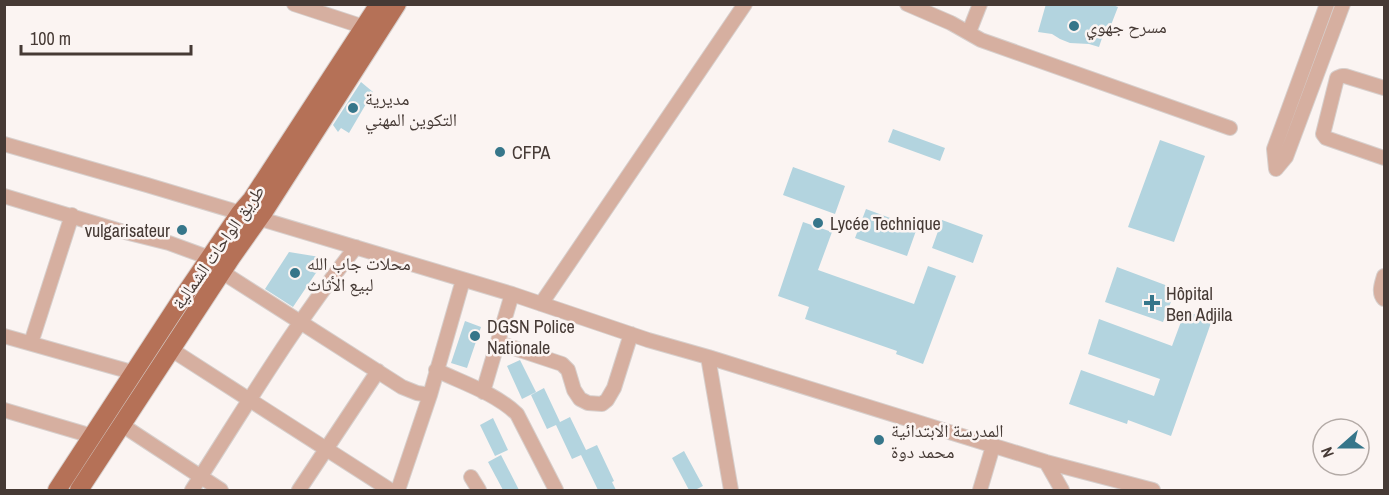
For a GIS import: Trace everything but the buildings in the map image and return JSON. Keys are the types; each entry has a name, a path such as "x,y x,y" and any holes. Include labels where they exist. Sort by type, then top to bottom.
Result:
{"main road":[{"name":"طريق الواحات الشمالية","path":"57,490 183,297 252,199 379,4"},
{"name":"طريق الواحات الشمالية","path":"79,490 259,219 397,4"}],"street":[{"path":"294,4 364,27"},
{"path":"541,304 746,4"},
{"path":"907,4 951,22 981,40 1230,128"},
{"path":"969,32 980,4"},
{"path":"1327,4 1274,149 1276,169 1286,157 1343,4"},
{"path":"1384,88 1345,76 1337,78 1323,134 1326,138 1384,158"},
{"path":"4,144 512,294 631,334 1046,462 1135,488 1153,490"},
{"path":"4,196 169,243 210,258"},
{"path":"31,343 72,215"},
{"path":"192,490 330,279 356,247"},
{"path":"222,272 411,391 430,395"},
{"path":"1384,276 1381,292 1384,299"},
{"path":"398,490 430,395 463,280"},
{"path":"483,393 512,294"},
{"path":"499,344 561,364 568,370 576,395 580,399 588,403 602,404 614,388 631,334"},
{"path":"4,336 135,373"},
{"path":"172,350 390,490"},
{"path":"708,357 731,490"},
{"path":"436,370 498,398 517,414 556,490"},
{"path":"299,490 378,371"},
{"path":"4,410 92,436"},
{"path":"122,425 221,490"},
{"path":"980,490 993,446"},
{"path":"1046,462 1062,490"},
{"path":"471,477 478,490"}],"place":[{"name":"مسرح جهوي","path":"1074,26"},
{"name":"مديرية التكوين المهني","path":"353,108"},
{"name":"CFPA","path":"500,152"},
{"name":"Lycée Technique","path":"818,223"},
{"name":"vulgarisateur","path":"182,230"},
{"name":"محلات جاب الله لبيع الأثاث","path":"295,273"},
{"name":"Hôpital Ben Adjila","path":"1152,303"},
{"name":"DGSN Police Nationale","path":"475,336"},
{"name":"المدرسة الابتدائية محمد دوة","path":"879,440"}]}
